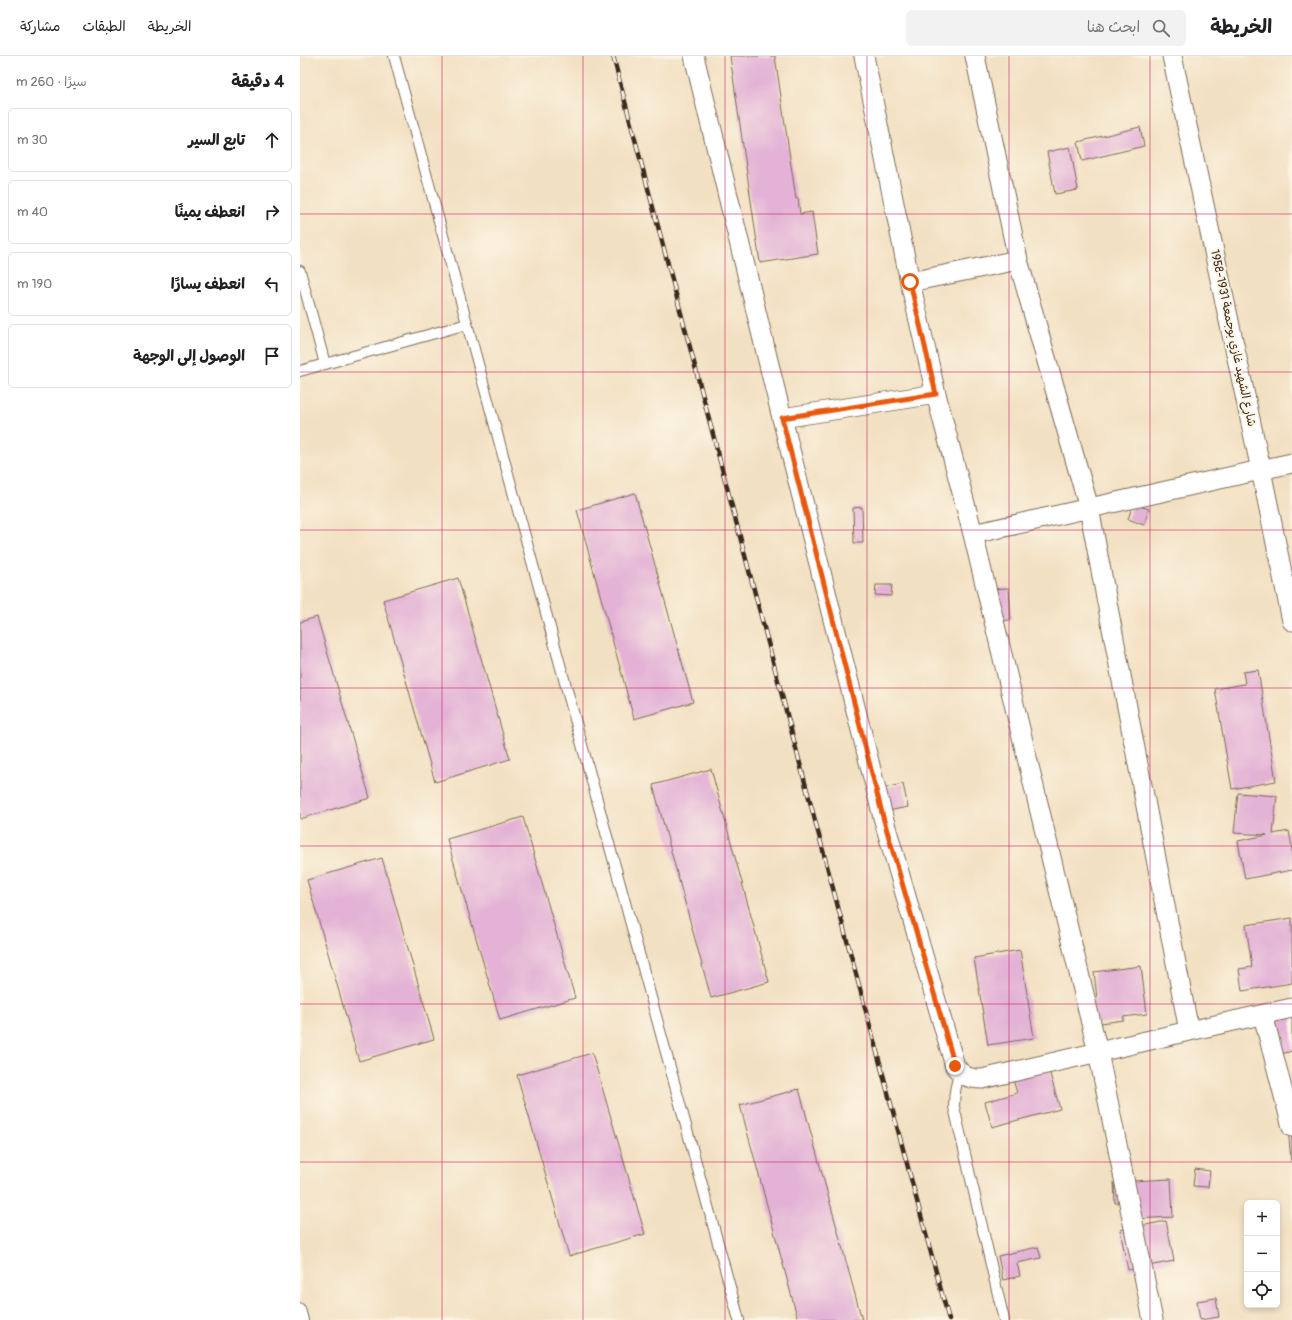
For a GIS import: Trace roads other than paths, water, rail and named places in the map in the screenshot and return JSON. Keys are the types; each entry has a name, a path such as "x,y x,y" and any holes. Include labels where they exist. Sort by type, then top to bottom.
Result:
{"street":[{"path":"694,56 782,418 883,817 955,1066 960,1073 967,1077 982,1079 1292,1008"},
{"path":"864,56 910,282 936,394 973,534 1098,1052 1153,1320"},
{"path":"974,56 1018,260 1089,508 1188,1031"},
{"name":"شارع الشهيد غازي بوجمعة 1931-1958","path":"1172,56 1292,621"},
{"path":"910,282 1018,260"},
{"path":"782,418 936,394"},
{"path":"973,534 1292,463"},
{"path":"1263,1014 1292,1127"}],"lane":[{"path":"394,56 739,1320"},
{"path":"300,271 325,364"},
{"path":"300,371 467,324"},
{"path":"960,1073 956,1084 954,1107 1004,1320"},
{"path":"300,1309 303,1320"}],"railway":[{"path":"613,56 831,881 949,1320"}]}
